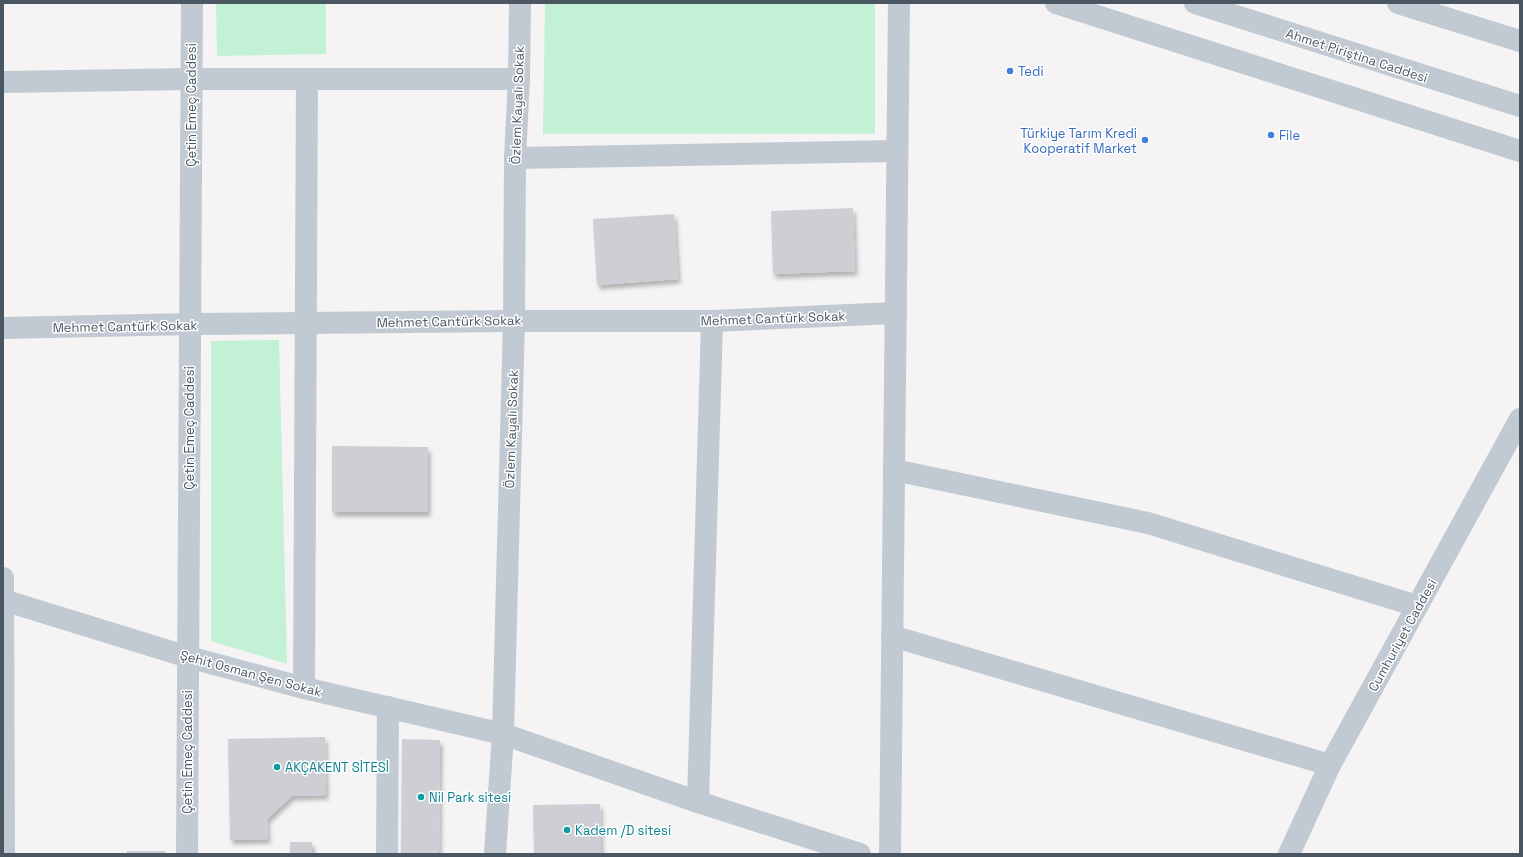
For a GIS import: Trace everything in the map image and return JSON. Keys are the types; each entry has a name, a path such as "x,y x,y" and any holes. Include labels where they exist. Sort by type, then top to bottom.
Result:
{"street":[{"name":"Çetin Emeç Caddesi","path":"187,854 192,3"},
{"name":"Özlem Kayalı Sokak","path":"495,854 503,734 514,320 515,158 519,79 520,3"},
{"path":"890,854 896,313 896,151 899,3"},
{"path":"1056,3 1520,151"},
{"name":"Ahmet Piriştina Caddesi","path":"1195,3 1520,106"},
{"path":"1398,3 1520,42"},
{"path":"3,82 192,79 519,79"},
{"path":"304,688 306,79"},
{"path":"515,158 896,151"},
{"name":"Mehmet Cantürk Sokak","path":"3,328 514,320 712,321 896,313"},
{"path":"698,802 712,321"},
{"name":"Cumhuriyet Caddesi","path":"1289,854 1330,765 1520,419"},
{"path":"894,470 1148,523 1417,606"},
{"path":"3,578 4,854"},
{"name":"Şehit Osman Şen Sokak","path":"4,600 188,657 304,688 503,734 698,802 860,854"},
{"path":"892,636 1330,765"},
{"path":"387,854 388,707"}],"green space":[{"path":"216,3 326,3 326,54 217,56"},
{"path":"545,3 875,3 875,134 543,134"},
{"path":"279,340 287,664 211,641 211,341"}],"building":[{"path":"853,208 855,271 773,274 771,211"},
{"path":"674,214 678,279 597,285 593,219"},
{"path":"332,446 428,447 428,512 332,512"},
{"name":"AKÇAKENT SİTESİ","path":"325,737 326,795 292,796 267,819 268,839 230,840 228,739"},
{"name":"Nil Park sitesi","path":"402,739 440,740 439,854 401,854"},
{"name":"Kadem /D sitesi","path":"600,804 601,854 534,854 533,805"},
{"path":"290,842 312,842 312,854 290,854"},
{"path":"127,851 165,851 165,854 127,854"}],"place":[{"name":"Tedi","path":"1010,71"},
{"name":"File","path":"1271,135"},
{"name":"Türkiye Tarım Kredi Kooperatif Market","path":"1145,140"},
{"name":"AKÇAKENT SİTESİ","path":"277,767"},
{"name":"Nil Park sitesi","path":"421,797"},
{"name":"Kadem /D sitesi","path":"567,830"}]}
